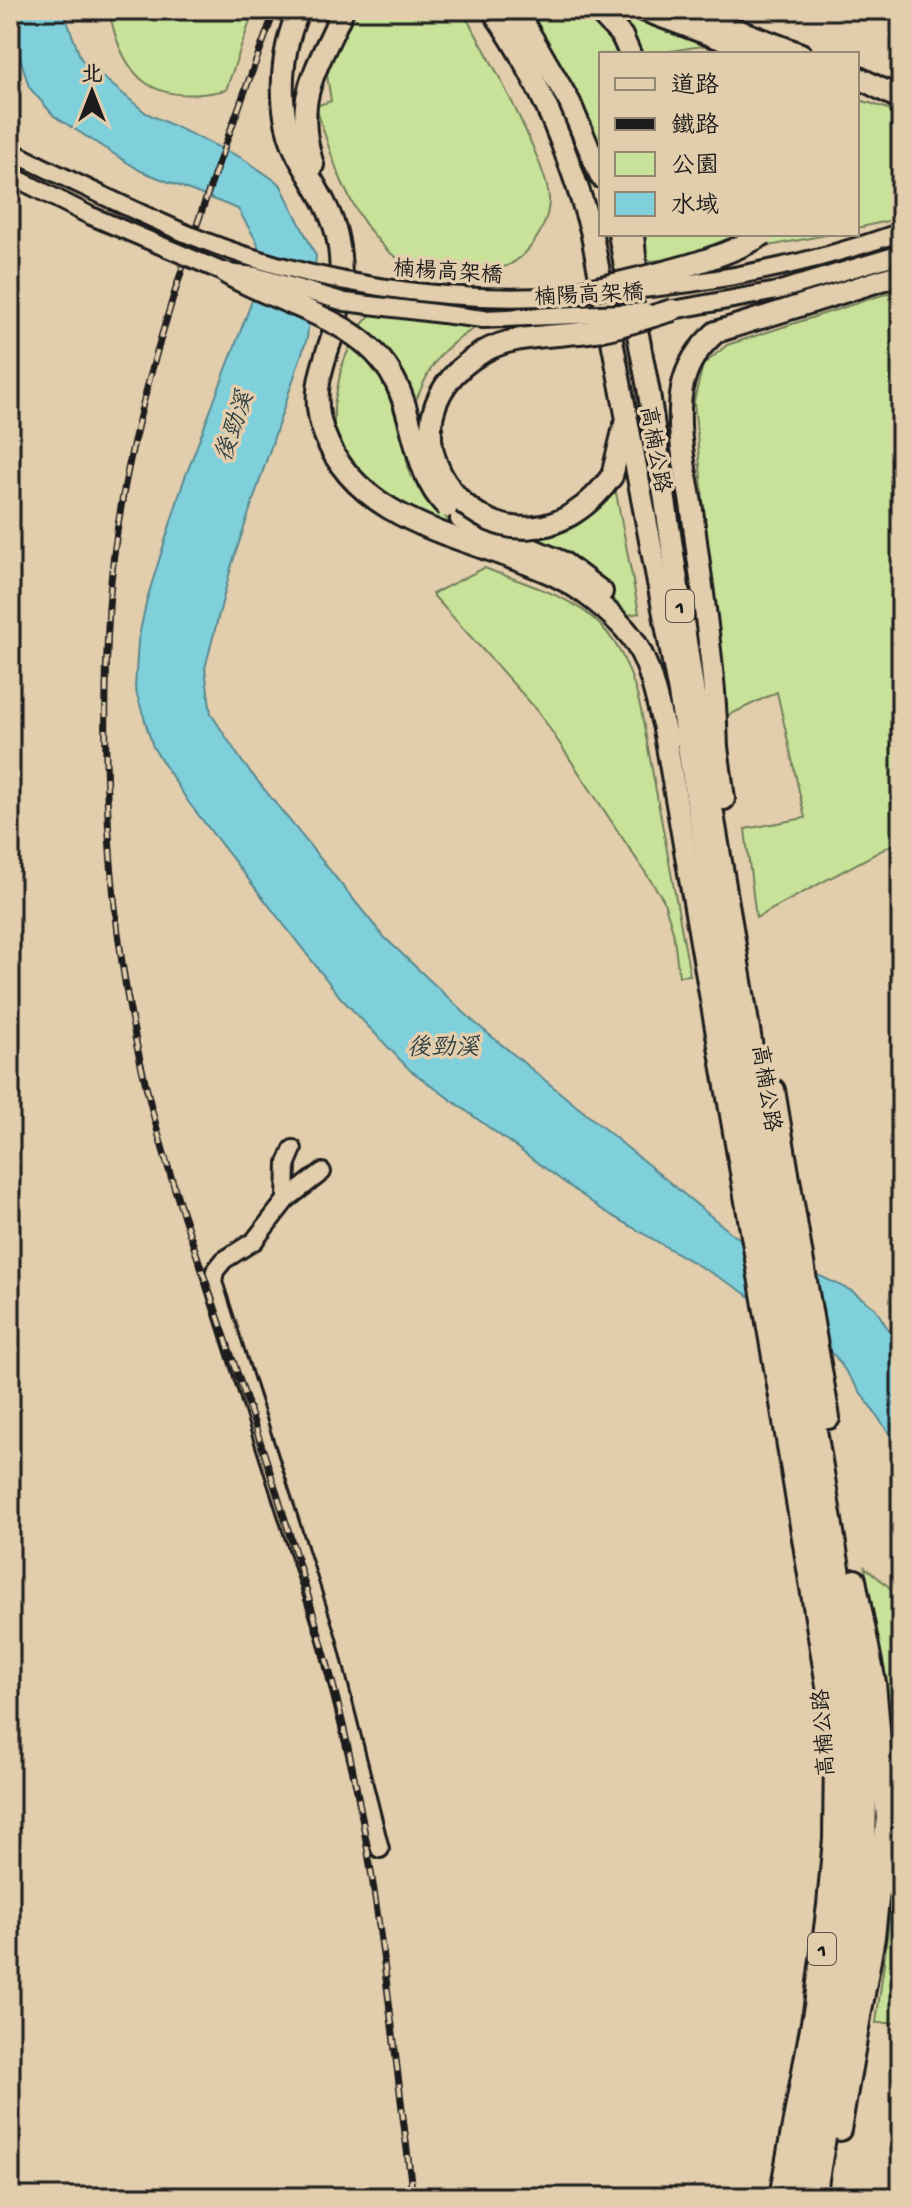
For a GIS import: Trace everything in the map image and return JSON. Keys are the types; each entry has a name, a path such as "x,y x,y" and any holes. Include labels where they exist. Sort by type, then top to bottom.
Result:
{"main road":[{"path":"299,10 285,59 285,120 300,159 322,192"},
{"path":"343,10 304,102 306,142 339,243 340,288 331,339 320,367 317,408 324,434 339,463 356,483 389,508 430,528 557,577 594,601 626,630"},
{"name":"高楠公路","path":"492,10 514,18 570,103 599,172"},
{"path":"597,10 622,36 629,52"},
{"path":"643,10 756,52"},
{"path":"684,10 796,52"},
{"name":"高楠公路","path":"514,18 533,79 571,163 591,230 685,726 793,1233 802,1345 844,1693 850,1809 838,1959 797,2197"},
{"path":"859,78 901,101"},
{"path":"859,90 901,101"},
{"name":"高楠公路","path":"619,236 709,748 707,835 756,1215 767,1325 829,1698 836,1796 815,2006 780,2197"},
{"path":"633,236 637,327"},
{"path":"565,296 683,265 741,246 760,236"},
{"path":"226,273 254,290 341,327 381,359 408,412 429,485 461,519 579,573 604,594 651,675 664,729 707,835"},
{"path":"707,835 717,791 709,748 681,430 681,402 688,369 694,353 716,332 901,274"},
{"path":"625,415 612,476 587,506 553,523 517,526 473,513 449,492 437,467 432,438 435,410 446,383 467,362 504,343 599,331 673,310"},
{"path":"683,782 685,726"},
{"name":"高楠公路","path":"664,729 707,835"},
{"name":"高楠公路","path":"756,1215 802,1345 846,1533 875,1683 887,1818 874,1937 828,2197"},
{"name":"高楠公路","path":"802,1345 859,1688 866,1793 864,1904 815,2197"}],"street":[{"name":"楠楊高架橋","path":"10,151 188,234 249,256 363,285 409,291 506,297 565,296 682,286 776,270 901,232"},
{"name":"楠陽高架橋","path":"10,175 89,215 226,273 255,276 345,302 483,319 592,317 673,310 777,291 901,254"},
{"path":"286,1200 287,1163 293,1149"},
{"path":"322,1172 286,1200 254,1241 224,1260 215,1271 215,1296 327,1639 380,1849"}],"green space":[{"path":"109,10 254,10 226,90 180,94 161,91 133,71 115,35"},
{"path":"350,10 461,10 514,106 547,187 549,203 544,223 534,243 519,259 501,268 472,273 424,268 396,257 360,217 334,163 316,106 331,101 327,75"},
{"path":"524,10 585,10 608,33 616,52 599,52 599,146 593,142"},
{"path":"602,10 632,10 730,44 661,52 635,52"},
{"path":"859,100 901,113 901,218 859,228"},
{"path":"640,236 821,236 737,252 651,261 645,257"},
{"path":"901,289 901,840 756,918 745,829 805,818 777,692 723,718 694,401 703,365 727,345"},
{"path":"372,313 482,324 456,341 438,358 413,408 359,328"},
{"path":"352,342 393,395 410,475 458,532 372,488 334,441 334,405 342,365"},
{"path":"613,487 639,613 628,615 584,568 501,529 528,531"},
{"path":"484,568 567,601 605,629 619,650 641,710 690,975 679,976 673,931 663,899 538,711 432,594"},
{"path":"865,1567 901,1597 901,2023 876,2023 892,1886 895,1803 889,1714"}],"water":[{"name":"後勁溪","path":"10,10 63,10 81,59 146,113 242,158 280,184 316,256 307,338 232,564 205,668 211,714 243,763 383,936 474,1022 735,1236 852,1291 875,1308 901,1350 901,1450 835,1356 737,1288 601,1209 410,1070 341,998 189,803 153,747 135,688 138,641 147,599 183,483 264,269 257,242 238,209 141,171 54,116 29,87 10,24"}],"railway":[{"path":"275,10 171,304 130,457 109,607 106,728 110,850 123,971 155,1123 282,1510 319,1632 346,1737 380,1933 413,2197"}]}
